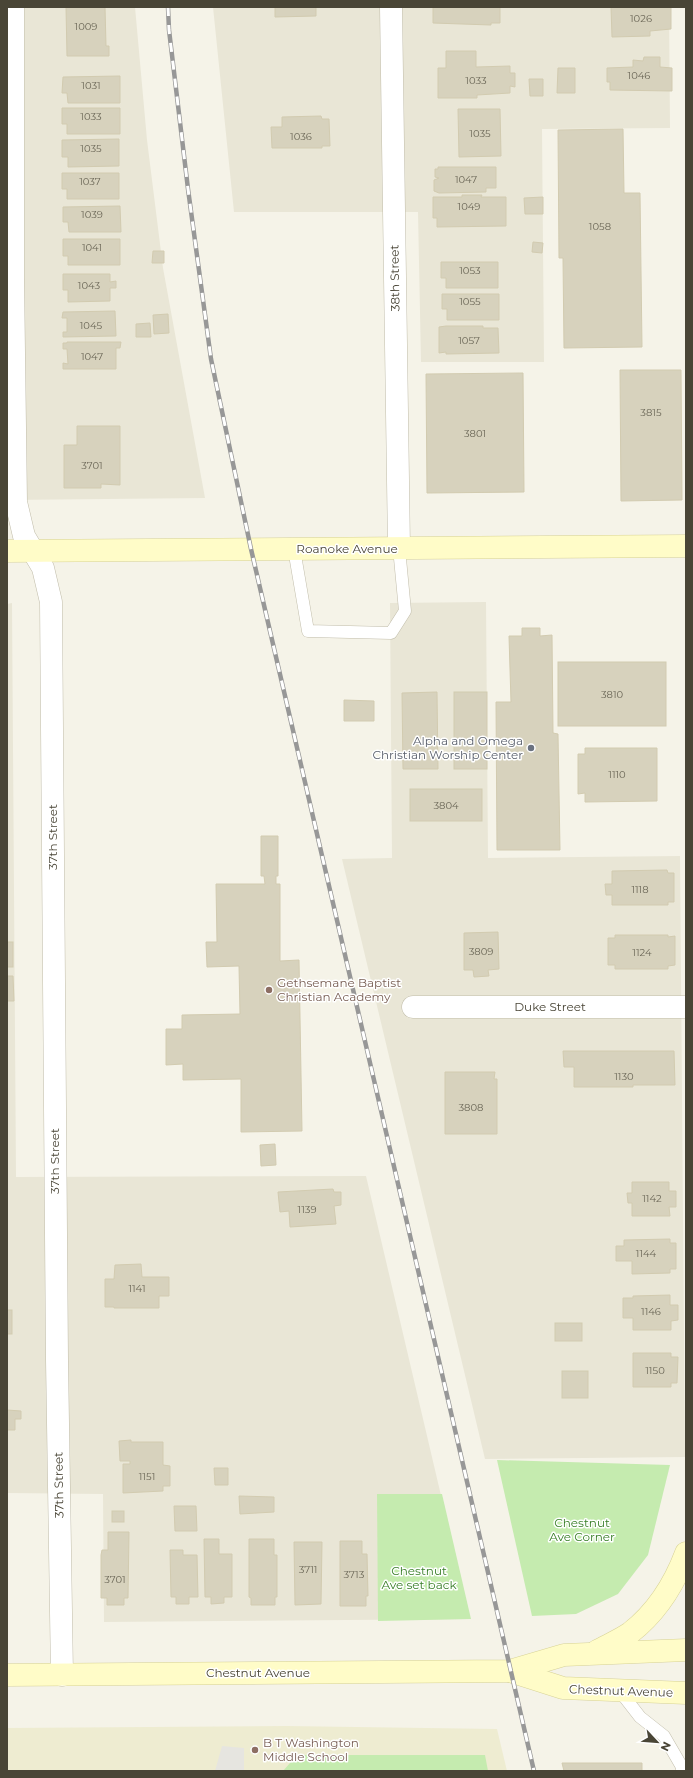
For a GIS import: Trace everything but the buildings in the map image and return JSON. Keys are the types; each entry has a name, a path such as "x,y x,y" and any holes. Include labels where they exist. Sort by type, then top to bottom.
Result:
{"main road":[{"name":"Roanoke Avenue","path":"7,551 686,546"},
{"path":"593,1654 629,1634 652,1613 667,1593 680,1569 686,1553"},
{"name":"Chestnut Avenue","path":"7,1675 510,1671 564,1655 686,1650"},
{"name":"Chestnut Avenue","path":"510,1671 563,1688 686,1693"}],"street":[{"name":"37th Street","path":"13,7 13,278 16,502 24,536 43,568 51,602 57,1360 62,1675"},
{"name":"38th Street","path":"391,7 399,548"},
{"name":"Duke Street","path":"413,1007 686,1007"}],"lane":[{"path":"294,549 308,631 392,633 405,611 399,548"},
{"path":"619,1690 640,1717 664,1736 682,1767 682,1771"}],"shaded area":[{"path":"7,7 135,7 147,140 163,268 205,498 7,500"},
{"path":"213,7 669,7 670,128 542,129 544,362 421,362 418,212 234,212"},
{"path":"486,602 488,858 680,856 685,1457 485,1459 342,859 392,858 390,603"},
{"path":"12,603 16,1177 366,1176 470,1619 104,1622 103,1494 7,1493 7,604"},
{"name":"B T Washington Middle School","path":"286,1726 497,1729 507,1771 7,1771 7,1728"},
{"path":"222,1746 244,1748 244,1771 215,1771"}],"green space":[{"name":"Chestnut Ave Corner","path":"497,1460 670,1465 648,1555 618,1594 576,1614 532,1616"},
{"name":"Chestnut Ave set back","path":"377,1494 442,1494 471,1619 378,1621"},
{"path":"297,1755 485,1755 488,1771 283,1771"}],"railway":[{"path":"168,7 169,30 188,189 211,359 251,549 534,1771"}],"place":[{"name":"Alpha and Omega Christian Worship Center","path":"531,748"},
{"name":"Gethsemane Baptist Christian Academy","path":"269,990"},
{"name":"B T Washington Middle School","path":"255,1750"}]}
